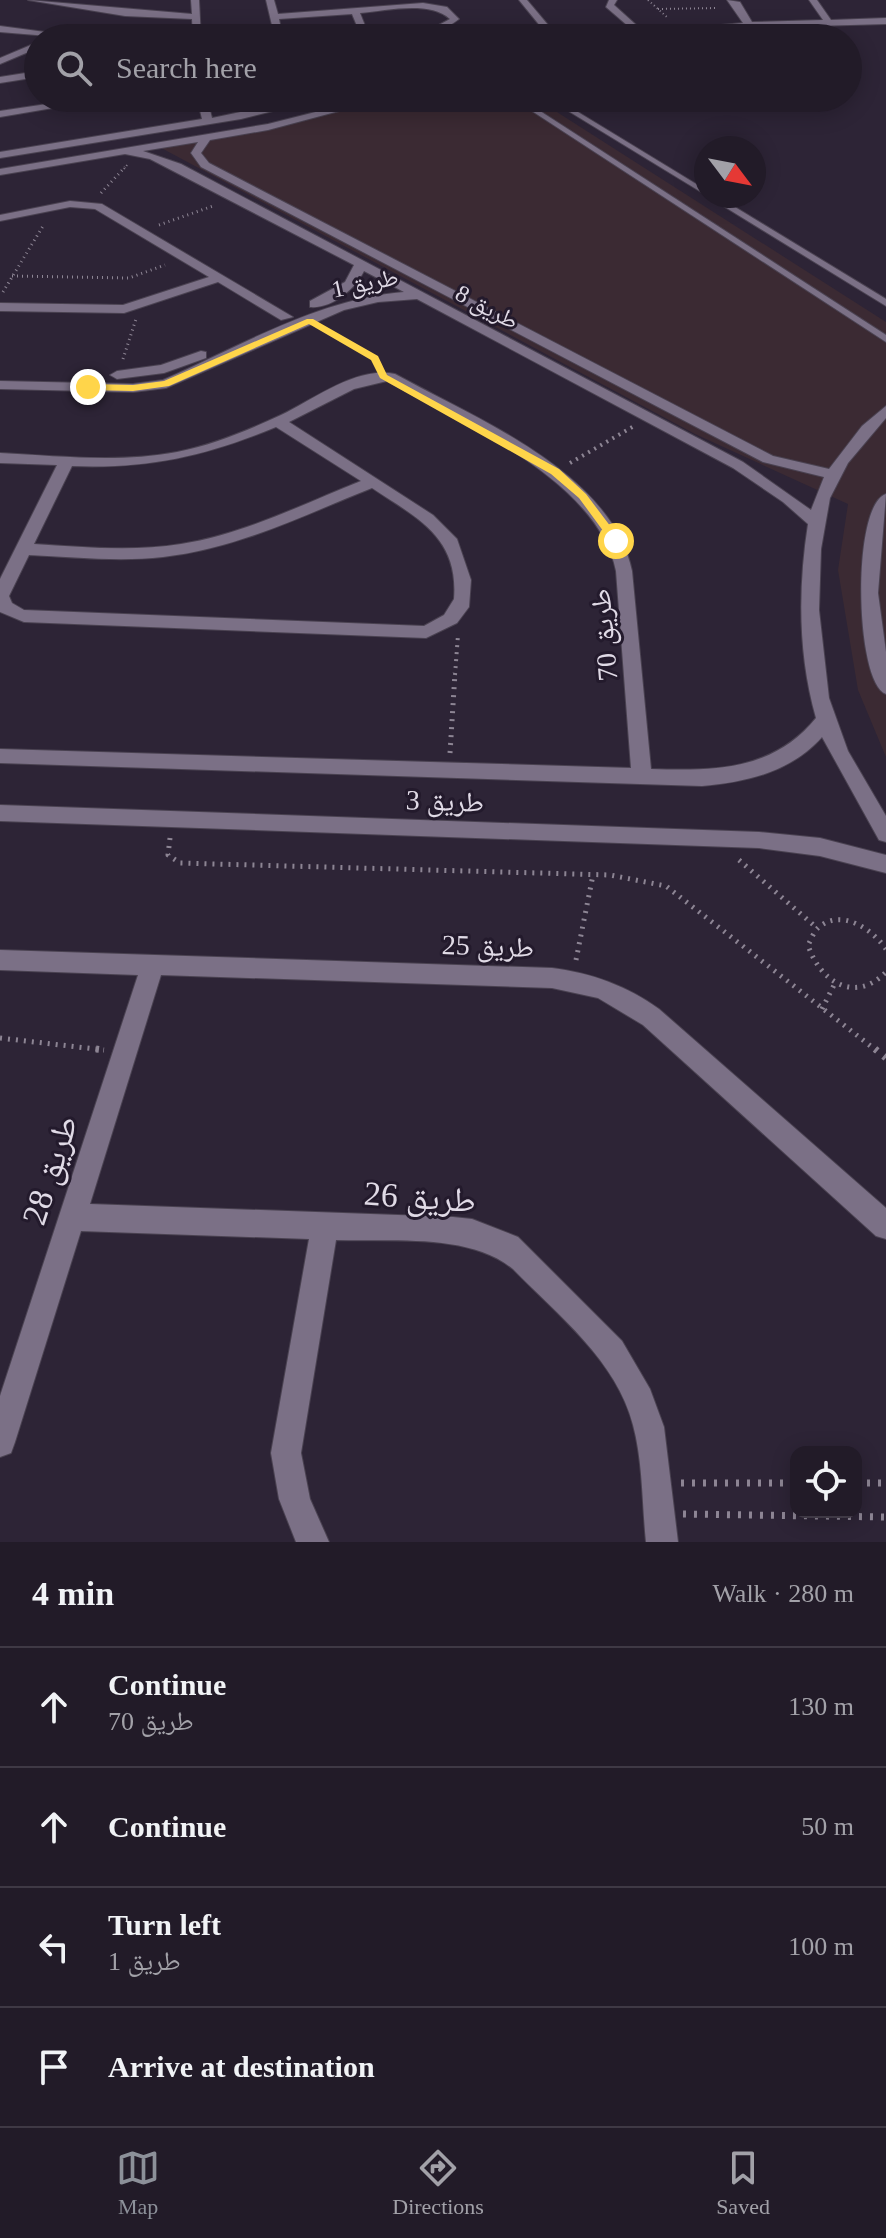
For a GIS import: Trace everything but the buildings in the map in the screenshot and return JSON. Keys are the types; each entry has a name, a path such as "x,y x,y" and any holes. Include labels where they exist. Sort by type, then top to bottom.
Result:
{"street":[{"path":"32,0 94,10 196,17"},
{"path":"195,0 196,24"},
{"path":"270,0 275,24"},
{"path":"523,0 543,24"},
{"path":"613,0 609,5 629,24"},
{"path":"731,0 748,24"},
{"path":"813,0 828,22"},
{"path":"273,17 423,6 444,9 455,19 451,24"},
{"path":"355,12 360,24"},
{"path":"775,24 886,24"},
{"path":"862,25 886,24"},
{"path":"0,29 24,33"},
{"path":"0,61 24,51"},
{"path":"0,80 24,76"},
{"path":"0,114 24,110"},
{"path":"206,112 208,122"},
{"path":"0,155 208,122 251,112"},
{"path":"0,163 291,112"},
{"path":"0,172 205,139 302,112"},
{"name":"طريق 8","path":"205,139 196,153 205,165 768,459 835,475"},
{"name":"طريق 8","path":"131,152 177,166 738,465 777,490 817,523"},
{"path":"0,218 54,207 90,205 105,209 286,317"},
{"name":"طريق 1","path":"0,372 118,375 146,373 180,364 344,290 353,282 360,264"},
{"path":"0,307 108,311 141,306 218,278"},
{"name":"طريق 1","path":"0,385 133,388 166,384 358,302 419,295"},
{"path":"0,458 136,460 172,457 199,451 278,422 371,378 383,376"},
{"name":"طريق 70","path":"383,376 555,472 583,496 616,541 624,571 642,776"},
{"path":"886,410 863,433 822,497 811,566 810,612 814,663 825,720 886,834"},
{"path":"67,460 0,596 5,607 24,616 426,632 456,616 463,605 465,593 457,556 448,537 429,520 373,482 278,422"},
{"path":"23,549 179,550 239,534 373,482"},
{"path":"886,499 870,555 870,599 873,640 886,687"},
{"name":"طريق 3","path":"0,756 702,778 756,771 799,750 825,720"},
{"path":"0,833 5,813"},
{"name":"طريق 3","path":"5,813 715,838 804,845 886,864"},
{"name":"طريق 25","path":"0,960 572,980 605,988 651,1017 886,1226"},
{"name":"طريق 28","path":"0,1442 153,965"},
{"name":"طريق 26","path":"72,1217 472,1233 508,1247 612,1351 627,1373 649,1427 662,1542"},
{"path":"313,1542 289,1484 286,1453 325,1226"}],"lane":[{"path":"537,112 886,339"},
{"path":"573,112 694,185"},
{"path":"731,208 886,303"}],"path":[{"path":"648,0 676,24"},
{"path":"658,9 739,8"},
{"path":"90,205 131,152"},
{"path":"142,231 237,198"},
{"path":"0,297 54,207"},
{"path":"12,276 129,278 185,257"},
{"path":"118,375 141,306"},
{"path":"310,321 375,358 383,376"},
{"path":"555,472 647,418"},
{"path":"449,770 457,654 456,616"},
{"path":"173,819 168,855 180,863 593,875 638,878 666,886 886,1058"},
{"path":"715,838 817,928"},
{"path":"572,980 593,875"},
{"path":"886,949 872,931 861,924 836,920 817,928 811,935 810,956 815,966 835,983 861,988 884,981 886,972"},
{"path":"822,1009 835,983"},
{"path":"0,1038 125,1053"},
{"path":"656,1483 790,1483"},
{"path":"862,1483 886,1483"},
{"path":"659,1514 886,1517"}],"shaded area":[{"path":"314,112 557,112 694,199 694,208 707,208 886,322 886,757 858,690 838,570 848,504 695,434 152,143 271,123"}],"route":[{"path":"88,387 133,388 166,384 310,321 375,358 381,365 383,376 390,377 555,472 583,496 616,541"}]}
